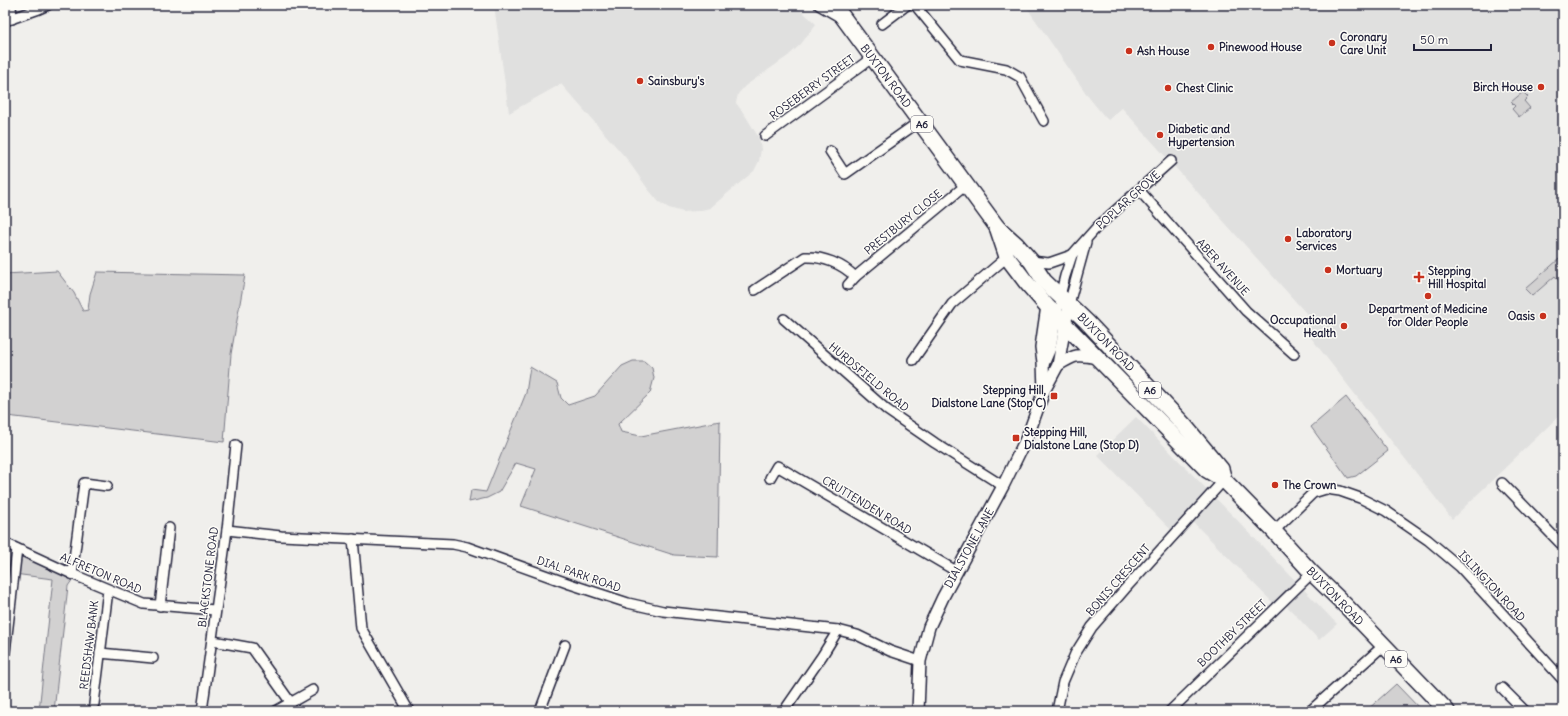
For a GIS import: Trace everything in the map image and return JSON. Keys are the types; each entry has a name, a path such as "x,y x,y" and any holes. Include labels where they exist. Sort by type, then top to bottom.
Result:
{"highway":[{"name":"BUXTON ROAD","path":"829,5 846,22"},
{"name":"BUXTON ROAD","path":"834,5 997,227 1016,244 1031,261 1044,281 1087,322 1184,426 1221,469 1224,480"},
{"name":"BUXTON ROAD","path":"997,227 1007,257 1026,282 1056,315 1207,470 1224,480 1274,531 1312,573 1346,606 1443,710"}],"street":[{"path":"9,20 12,5"},
{"path":"9,20 48,5"},
{"path":"819,5 846,22"},
{"path":"882,24 907,5"},
{"path":"915,5 960,60 1006,69 1020,77 1044,121"},
{"name":"ROSEBERRY STREET","path":"765,136 873,57"},
{"path":"830,151 845,174 920,121"},
{"name":"POPLAR GROVE","path":"1064,300 1065,276 1072,255 1097,227 1171,161"},
{"name":"PRESTBURY CLOSE","path":"848,285 855,277 966,185"},
{"name":"ABER AVENUE","path":"1139,190 1246,311 1294,354"},
{"name":"POPLAR GROVE","path":"1056,315 1064,300 1087,240"},
{"name":"POPLAR GROVE","path":"1031,261 1049,262 1072,255"},
{"path":"755,290 805,257 815,256 826,260 848,270 855,277"},
{"path":"913,360 952,304 1007,257"},
{"name":"DIALSTONE LANE","path":"1044,391 1043,362 1050,348 1056,315"},
{"name":"DIALSTONE LANE","path":"918,711 920,661 929,627 956,571 1003,486 1028,435 1044,391 1058,365 1062,348 1056,315"},
{"name":"HURDSFIELD ROAD","path":"784,319 887,410 935,443 1003,486"},
{"path":"1058,365 1072,356 1084,355 1098,358"},
{"name":"BLACKSTONE ROAD","path":"202,711 213,640 215,610 227,530 236,446"},
{"name":"CRUTTENDEN ROAD","path":"770,478 777,466 956,571"},
{"name":"BONIS CRESCENT","path":"1057,711 1063,682 1075,654 1092,627 1124,589 1224,480"},
{"path":"72,574 84,483 107,486"},
{"path":"1502,483 1563,546"},
{"name":"ISLINGTON ROAD","path":"1274,531 1313,492 1326,488 1340,490 1386,511 1428,540 1460,567 1563,680"},
{"path":"160,606 169,528"},
{"name":"DIAL PARK ROAD","path":"227,530 281,536 453,544 468,547 570,584 628,603 663,611 838,630 857,635 890,651 920,661"},
{"path":"354,539 361,628 409,711"},
{"name":"ALFRETON ROAD","path":"5,543 108,590 144,604 215,610"},
{"path":"5,652 17,549"},
{"name":"BOOTHBY STREET","path":"1170,711 1312,573"},
{"name":"REEDSHAW BANK","path":"94,704 108,590"},
{"path":"784,711 838,630"},
{"path":"213,640 252,648 291,703"},
{"path":"540,711 565,645"},
{"path":"1310,711 1383,646"},
{"path":"100,653 153,658"},
{"path":"1502,688 1525,711"},
{"path":"276,711 313,690"}],"shaded area":[{"path":"494,5 795,5 816,24 801,44 788,56 745,86 738,94 736,103 759,138 761,149 759,161 754,171 710,208 683,212 669,208 659,202 626,158 561,84 509,113"},
{"name":"Stepping Hill Hospital","path":"1025,5 1563,5 1563,412 1452,519 1305,330 1314,322 1122,108 1108,120 1104,116 1090,99"},
{"path":"1523,92 1528,97 1524,101 1530,108 1519,117 1512,109 1515,106 1511,102"},
{"path":"1559,259 1563,263 1563,286 1555,276 1532,296 1525,289"},
{"path":"57,271 74,293 83,311 88,310 90,294 97,272 245,275 231,354 224,442 7,416 5,417 5,274"},
{"path":"633,361 644,361 652,368 654,378 650,393 618,424 621,432 641,436 720,421 718,557 674,555 521,506 536,469 516,463 499,492 487,498 469,502 471,490 486,492 526,393 530,367 557,383 561,398 568,405 595,396 622,366"},
{"path":"1346,397 1388,451 1356,476 1348,478 1311,427"},
{"path":"1136,417 1337,624 1319,640 1284,603 1278,608 1193,522 1178,537 1097,455"},
{"path":"5,543 75,576 68,586 54,711 39,711 53,579 14,574 17,549 5,551"},
{"path":"1396,684 1422,711 1366,711"}],"place":[{"name":"Coronary Care Unit","path":"1332,43"},
{"name":"Pinewood House","path":"1211,47"},
{"name":"Ash House","path":"1129,51"},
{"name":"Sainsbury's","path":"640,81"},
{"name":"Birch House","path":"1541,87"},
{"name":"Chest Clinic","path":"1168,88"},
{"name":"Diabetic and Hypertension","path":"1160,135"},
{"name":"Laboratory Services","path":"1288,239"},
{"name":"Mortuary","path":"1328,270"},
{"name":"Stepping Hill Hospital","path":"1419,277"},
{"name":"Department of Medicine for Older People","path":"1428,296"},
{"name":"Oasis","path":"1543,316"},
{"name":"Occupational Health","path":"1344,326"},
{"name":"Stepping Hill, Dialstone Lane (Stop C)","path":"1054,396"},
{"name":"Stepping Hill, Dialstone Lane (Stop D)","path":"1016,438"},
{"name":"The Crown","path":"1275,485"}]}
